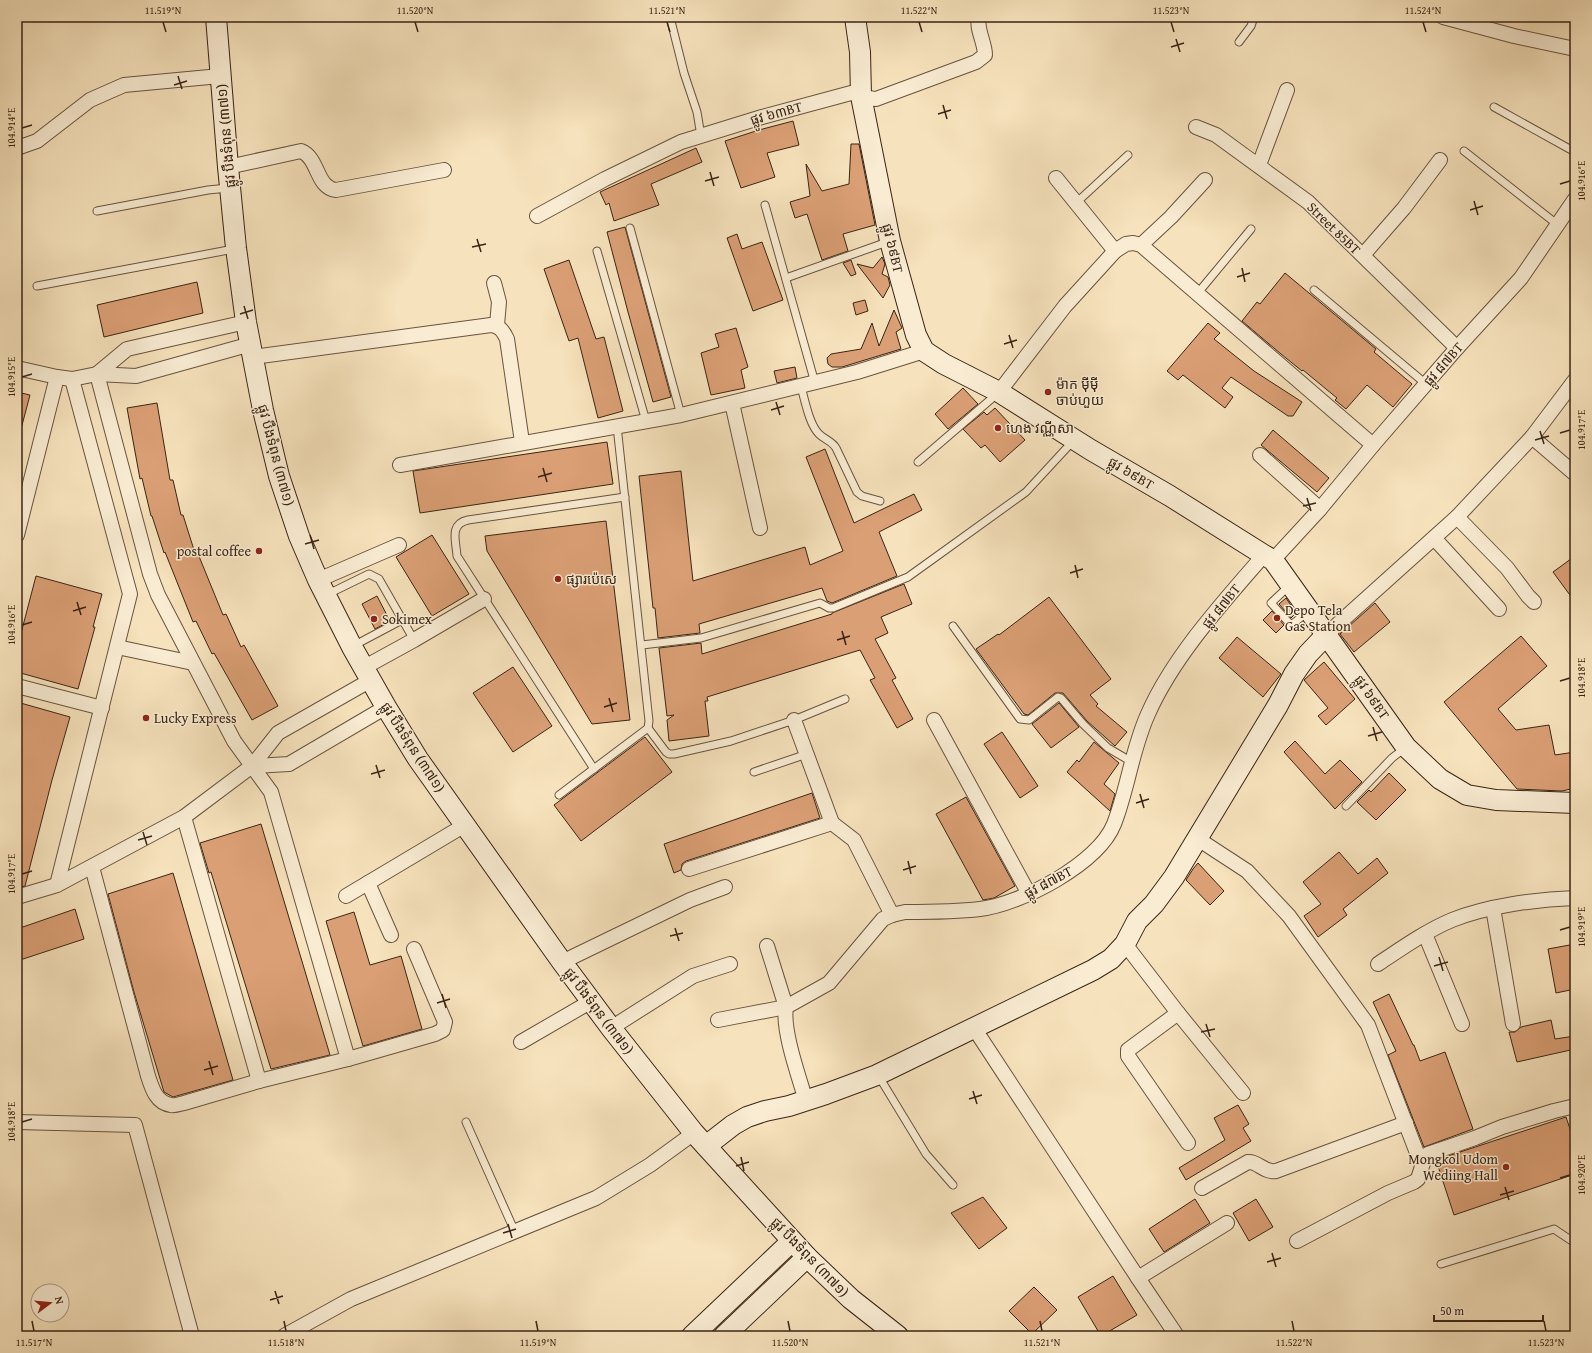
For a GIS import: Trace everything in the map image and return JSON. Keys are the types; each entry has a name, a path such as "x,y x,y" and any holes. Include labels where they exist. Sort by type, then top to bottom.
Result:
{"street":[{"name":"ផ្លូវ បឹងទំពុន (៣៧១)","path":"216,17 236,248 246,322 263,410 279,476 299,536 322,587 352,647 418,759 590,1002 700,1139 792,1241 851,1300 898,1336"},
{"name":"ផ្លូវ ៦៩BT","path":"855,17 860,52 861,96 890,241 916,334 924,351 944,364 999,392 1268,557 1291,584 1310,610 1406,747 1440,779 1467,795 1496,800 1575,803"},
{"name":"ផ្លូវ ៦៣BT","path":"537,216 633,165 681,142 762,116 837,97 856,93 868,99 876,99 976,62 985,55 985,48 978,26 978,17"},
{"path":"1444,17 1514,36 1575,49"},
{"path":"17,148 37,141 90,100 124,84 220,76"},
{"path":"1259,165 1287,90"},
{"name":"Street 85BT","path":"1196,127 1216,135 1308,202 1457,348"},
{"path":"228,167 301,151 308,154 326,186 331,190 444,170"},
{"path":"1363,255 1404,208 1440,160"},
{"path":"1056,178 1115,251"},
{"path":"1141,245 1171,217 1205,180"},
{"name":"ផ្លូវ ៨៧BT","path":"718,1020 786,1007 830,983 883,919 905,912 981,909 1002,905 1029,894 1067,874 1100,846 1114,824 1147,714 1172,671 1219,606 1268,557 1320,509 1457,348 1521,278 1575,199"},
{"path":"999,392 1066,306 1115,251 1126,244 1133,243 1141,245 1373,445"},
{"path":"494,284 499,302 497,325"},
{"path":"98,374 127,349 246,322"},
{"path":"17,368 72,379 98,374 136,376 252,350 497,325 503,331 507,339 522,442"},
{"path":"400,465 522,442 681,415 801,387 857,372 924,351"},
{"path":"98,374 150,574 158,595 234,741 272,792 348,1059"},
{"path":"17,535 57,377"},
{"path":"57,885 130,594 72,379"},
{"path":"284,1336 351,1299 596,1198 650,1165 747,1117 765,1110 806,1101 877,1075 1093,970 1111,959 1125,944 1137,921 1154,904 1174,877 1278,705 1294,674 1308,654 1327,634 1457,517 1532,437 1575,380"},
{"path":"732,403 760,528"},
{"path":"1532,437 1575,474"},
{"path":"1260,455 1320,509"},
{"path":"1457,517 1507,568 1534,602"},
{"path":"1434,538 1499,609"},
{"path":"322,587 399,545"},
{"path":"17,897 57,885 184,817 252,766 278,732 367,674 414,640 484,598"},
{"path":"117,647 193,663"},
{"path":"17,686 102,708"},
{"path":"252,766 290,764 386,707"},
{"path":"794,720 832,823 854,840 892,915"},
{"path":"934,720 1029,894"},
{"path":"184,817 258,1081"},
{"path":"689,869 832,823"},
{"path":"346,896 465,825"},
{"path":"1198,839 1247,871 1288,916 1368,1025 1417,1153 1424,1160"},
{"path":"92,867 155,1095 171,1105 184,1103 258,1081 348,1059 435,1034 443,1030 445,1022 414,949"},
{"path":"368,883 391,935"},
{"path":"562,962 690,900 725,887"},
{"path":"1378,964 1425,934 1452,920 1493,908 1575,898"},
{"path":"1493,908 1513,1024"},
{"path":"1425,934 1462,1024"},
{"path":"1125,944 1178,1013 1243,1093"},
{"path":"767,946 786,1007 785,1021 806,1101"},
{"path":"611,1028 693,976 730,964"},
{"path":"521,1042 590,1002"},
{"path":"1178,1013 1128,1050 1127,1053 1188,1144"},
{"path":"974,1028 1177,1336"},
{"path":"1297,1241 1388,1193 1414,1182 1418,1179 1424,1160 1428,1154 1502,1127 1575,1106"},
{"path":"17,1122 135,1125 192,1336"},
{"path":"1202,1188 1248,1162 1252,1162 1270,1172 1276,1171 1406,1123"},
{"path":"1138,1278 1228,1223"},
{"path":"692,1336 792,1241"},
{"path":"724,1336 806,1256"},
{"path":"726,1303 741,1320"}],"lane":[{"path":"670,17 684,73 697,112 701,136"},
{"path":"1239,42 1251,26 1254,17"},
{"path":"1494,107 1575,152"},
{"path":"1464,151 1558,225"},
{"path":"1076,203 1128,155"},
{"path":"97,211 208,190 230,188"},
{"path":"765,205 815,383"},
{"path":"630,228 681,415"},
{"path":"1197,294 1251,228"},
{"path":"786,278 890,241"},
{"path":"37,286 236,248"},
{"path":"597,251 646,422"},
{"path":"1314,290 1426,384"},
{"path":"801,387 814,427 820,435 833,443 857,492 862,496 880,501"},
{"path":"918,462 999,392"},
{"path":"559,795 648,728 649,721 642,645 617,426"},
{"path":"642,645 700,638 820,603 829,608 833,608 908,577 1026,492 1075,440"},
{"path":"594,769 457,556 455,531 456,525 461,521 625,497"},
{"path":"322,587 369,574 379,578 414,640"},
{"path":"1291,584 1271,603 1291,625 1310,610"},
{"path":"352,647 402,620"},
{"path":"953,626 1020,719 1029,720 1058,697 1061,698 1083,724 1108,748 1132,762"},
{"path":"648,728 666,752 669,754 674,754 731,741 794,720 845,699"},
{"path":"1346,806 1392,758 1406,747"},
{"path":"754,772 807,754"},
{"path":"877,1075 926,1154 953,1185"},
{"path":"466,1122 515,1232"},
{"path":"1441,1264 1554,1229 1575,1243"}],"building":[{"path":"793,121 799,145 767,153 775,177 741,188 725,141"},
{"path":"851,144 859,144 875,225 843,234 848,251 822,260 807,214 795,218 790,202 810,196 806,164 822,191 849,184"},
{"path":"696,148 702,162 651,184 659,205 614,221 609,203 606,205 600,192"},
{"path":"625,227 671,397 653,402 607,232"},
{"path":"737,234 742,249 762,242 783,300 753,311 727,238"},
{"path":"882,257 885,264 882,274 888,277 890,285 883,298 857,264 873,268"},
{"path":"569,260 596,339 604,337 623,411 598,418 578,338 569,341 544,269"},
{"path":"851,260 856,274 851,276 843,263"},
{"path":"1285,273 1376,349 1374,352 1412,384 1393,407 1367,385 1346,409 1335,400 1337,398 1242,321 1257,302 1260,304"},
{"path":"197,282 203,313 104,337 97,305"},
{"path":"865,300 868,311 856,315 853,303"},
{"path":"894,310 902,328 896,332 901,349 842,367 832,367 828,364 827,358 831,354 861,349 872,323 879,346"},
{"path":"1208,323 1220,333 1214,339 1254,371 1302,402 1293,416 1288,416 1231,377 1222,388 1233,397 1225,408 1183,375 1178,380 1167,371"},
{"path":"736,328 748,367 741,370 745,388 711,395 701,353 719,347 715,334"},
{"path":"795,367 797,378 777,383 774,371"},
{"path":"963,388 978,404 948,429 935,414"},
{"path":"17,392 30,395 21,429 17,429"},
{"path":"157,403 170,480 173,480 181,515 183,515 194,550 196,549 223,615 226,614 241,647 244,645 278,706 252,720 214,653 212,654 196,621 193,622 165,552 164,553 151,516 142,478 140,479 127,408"},
{"path":"995,408 1025,440 1000,462 985,445 981,448 963,429 984,412 987,415"},
{"path":"1273,430 1329,478 1317,492 1261,445"},
{"path":"607,442 613,484 420,513 413,471"},
{"path":"825,449 854,523 914,494 922,510 879,532 897,576 832,603 827,601 822,588 699,624 700,633 658,638 655,608 653,608 639,476 681,471 693,581 805,547 810,565 843,551 806,457"},
{"path":"606,521 630,720 592,724 487,551 485,536"},
{"path":"432,535 469,594 432,616 396,557"},
{"path":"1575,556 1575,602 1553,572"},
{"path":"36,576 102,594 93,627 95,627 78,689 17,672 17,640 19,641"},
{"path":"904,584 912,604 881,617 888,633 875,639 896,678 892,680 913,719 897,728 870,680 875,678 860,650 707,697 708,701 705,701 709,736 669,741 667,720 674,715 667,716 659,648 701,643 702,654 832,614"},
{"path":"377,596 390,621 375,629 362,604"},
{"path":"1049,597 1111,679 1090,695 1098,704 1096,706 1127,732 1115,746 1087,721 1063,693 1055,693 1028,715 1024,714 976,649 998,634 999,635"},
{"path":"1286,598 1296,613 1291,618 1279,604"},
{"path":"1375,603 1390,622 1354,652 1340,634"},
{"path":"1272,611 1284,625 1276,633 1263,620"},
{"path":"1521,636 1547,666 1498,709 1516,730 1549,725 1555,755 1575,752 1575,788 1562,791 1517,789 1444,702"},
{"path":"1237,637 1281,674 1263,697 1219,658"},
{"path":"1324,662 1355,699 1326,725 1318,716 1328,708 1304,680"},
{"path":"513,667 552,726 513,752 473,693"},
{"path":"17,702 70,717 25,886 17,888"},
{"path":"1059,703 1079,727 1051,748 1032,724"},
{"path":"1002,732 1038,786 1020,798 984,744"},
{"path":"645,737 672,772 581,841 554,805"},
{"path":"1295,741 1325,774 1340,760 1362,782 1335,809 1284,752"},
{"path":"1094,742 1119,763 1104,784 1115,794 1110,811 1067,772 1077,760 1079,762"},
{"path":"1389,773 1406,790 1376,820 1357,802 1369,790 1371,792"},
{"path":"812,793 820,818 686,861 682,864 681,870 674,873 664,844"},
{"path":"966,797 1015,886 994,898 983,900 936,814"},
{"path":"261,824 330,1055 271,1069 211,872 209,873 200,843"},
{"path":"1339,852 1358,874 1377,858 1388,873 1343,909 1347,915 1318,937 1304,916 1321,904 1303,882"},
{"path":"1198,863 1224,891 1210,905 1186,880"},
{"path":"173,873 233,1080 173,1097 164,1092 134,992 108,894"},
{"path":"75,909 84,939 17,961 17,929"},
{"path":"354,912 370,965 401,956 422,1029 363,1046 326,921"},
{"path":"1575,944 1575,989 1556,993 1548,949"},
{"path":"1389,994 1414,1045 1420,1061 1445,1052 1473,1129 1424,1147 1388,1055 1396,1051 1373,1002"},
{"path":"1551,1020 1555,1039 1575,1036 1575,1049 1517,1062 1509,1032 1515,1032 1521,1027"},
{"path":"1238,1105 1249,1124 1243,1128 1251,1141 1186,1180 1179,1168 1225,1140 1214,1118"},
{"name":"Mongkol Udom Wediing Hall","path":"1566,1117 1575,1144 1575,1174 1454,1215 1436,1160"},
{"path":"983,1197 1007,1228 979,1249 951,1213"},
{"path":"1195,1199 1210,1223 1164,1252 1149,1229"},
{"path":"1256,1199 1273,1227 1249,1241 1233,1213"},
{"path":"1113,1276 1137,1315 1101,1336 1078,1297"},
{"path":"1034,1287 1057,1310 1032,1334 1009,1311"}],"place":[{"name":"ម៉ាក ម៉ីម៉ី ចាប់ហួយ","path":"1048,392"},
{"name":"ហេង វណ្ណីសា","path":"998,428"},
{"name":"postal coffee","path":"259,551"},
{"name":"ផ្សារប៉េសេ","path":"558,579"},
{"name":"Depo Tela Gas Station","path":"1277,618"},
{"name":"Sokimex","path":"374,619"},
{"name":"Lucky Express","path":"146,718"},
{"name":"Mongkol Udom Wediing Hall","path":"1506,1167"}]}
